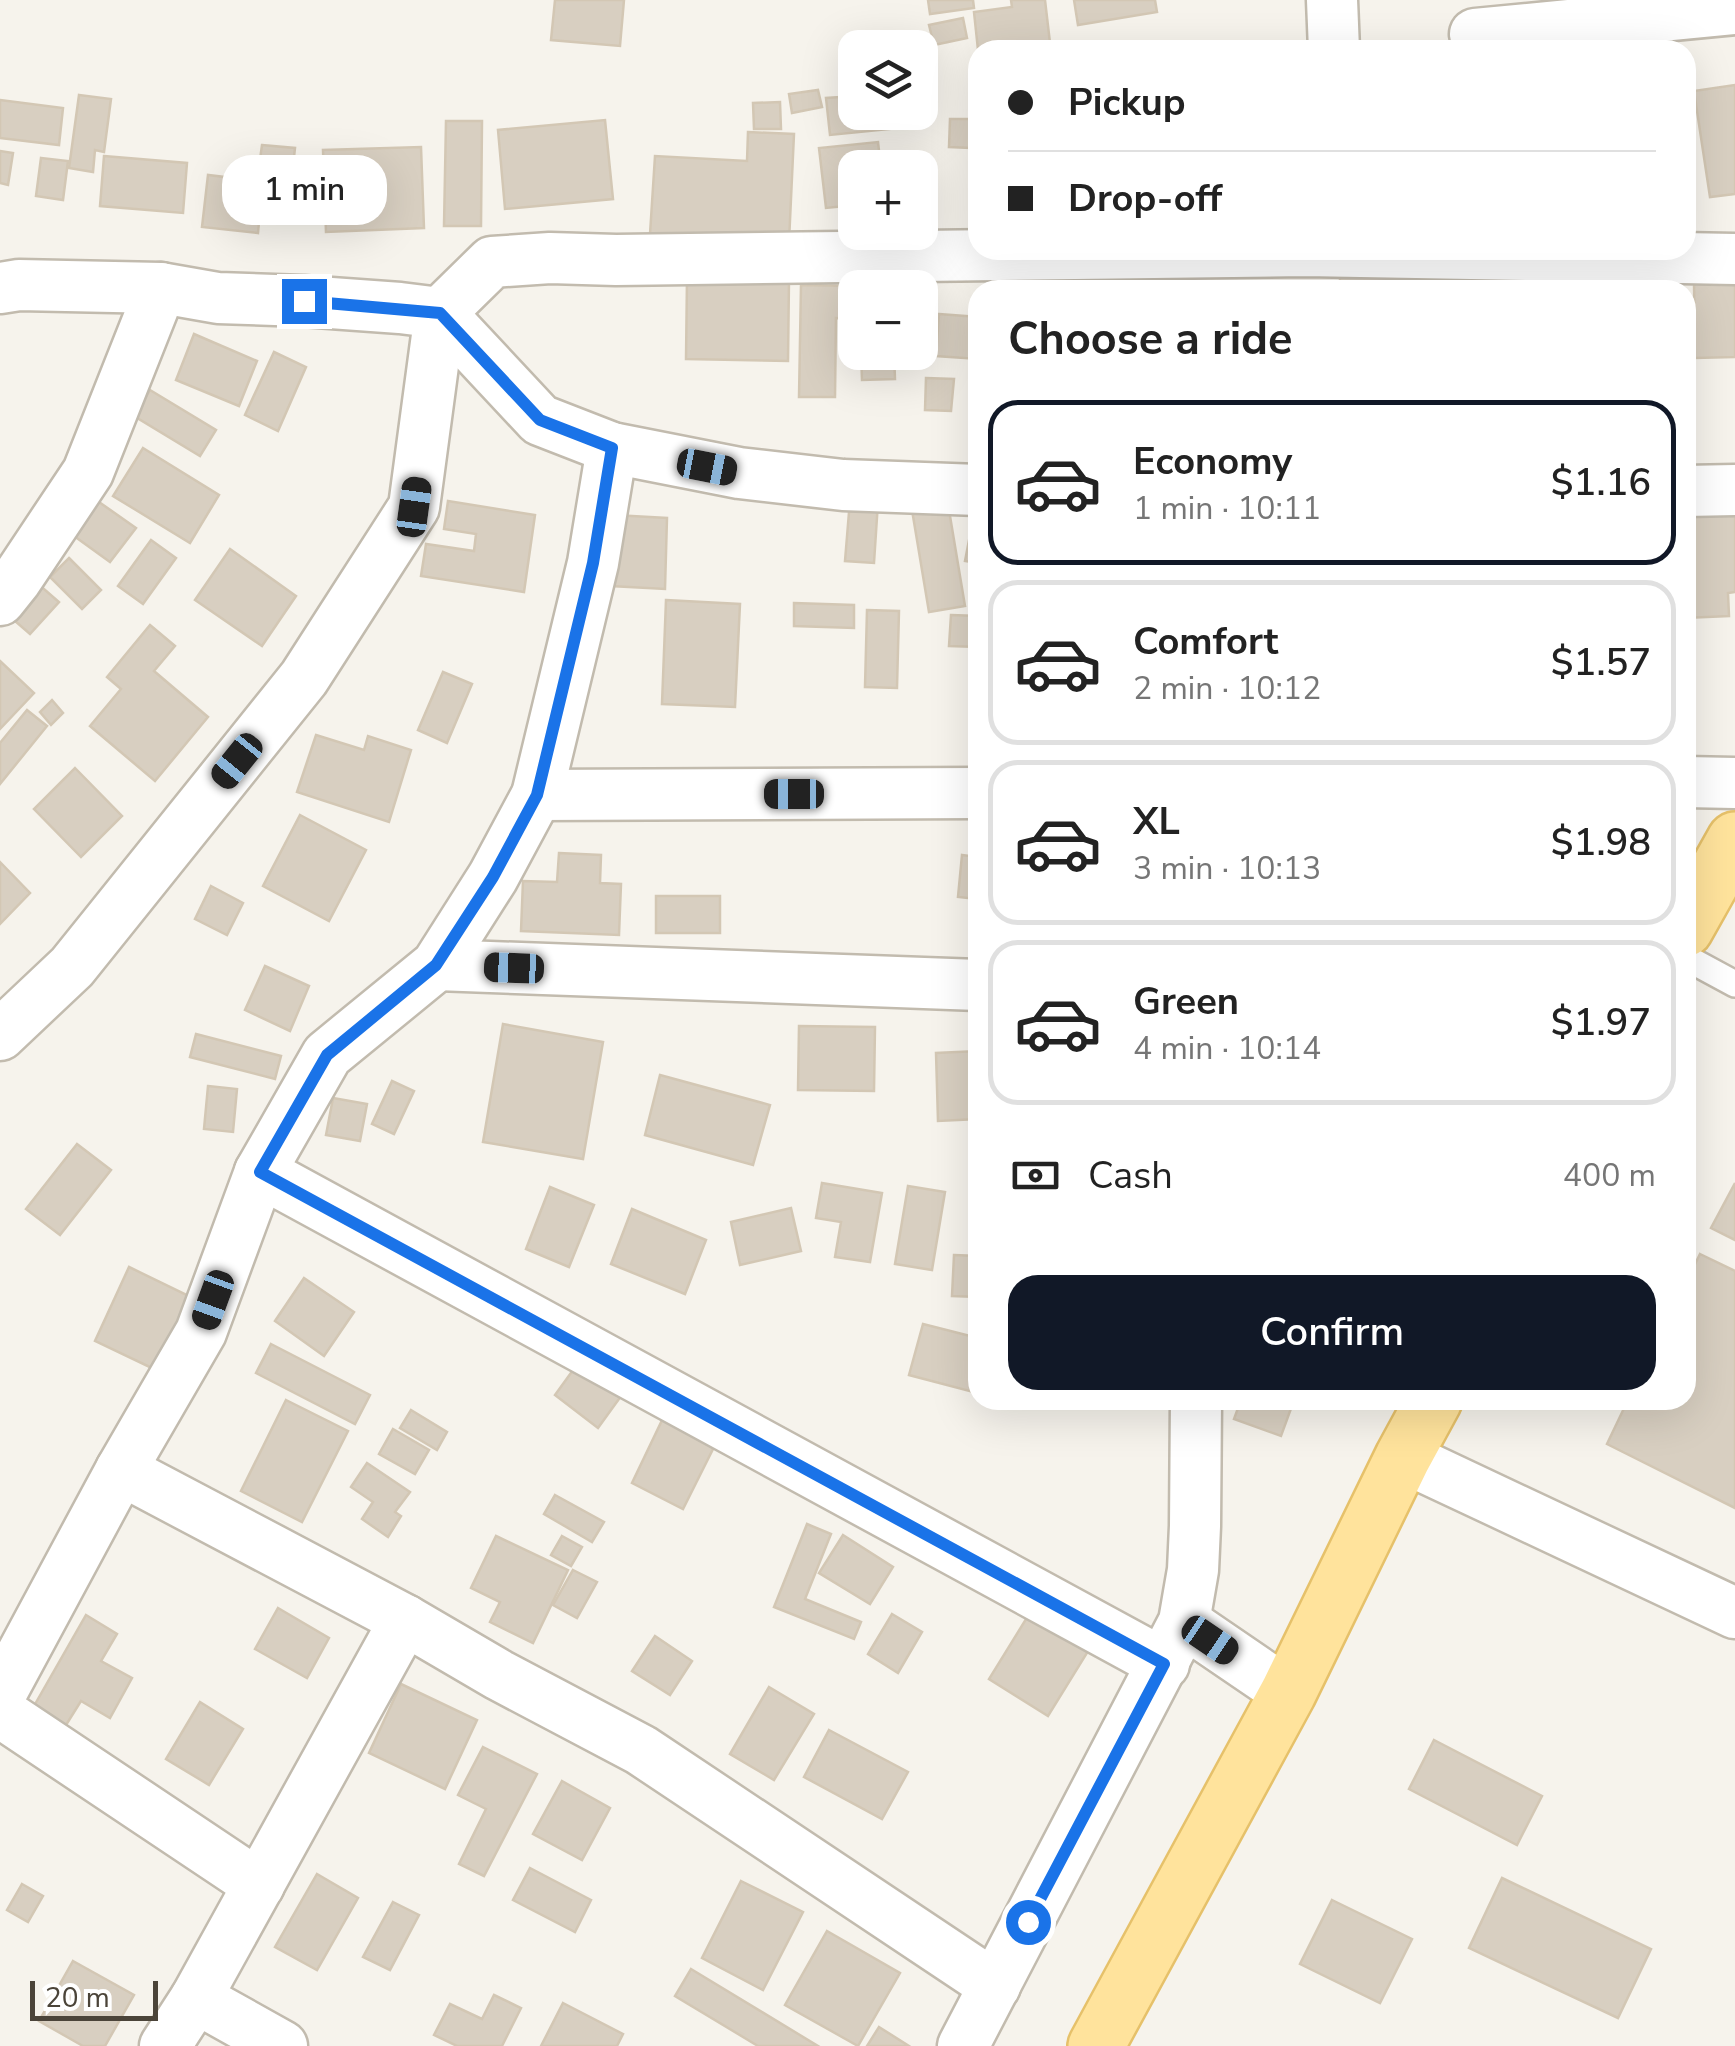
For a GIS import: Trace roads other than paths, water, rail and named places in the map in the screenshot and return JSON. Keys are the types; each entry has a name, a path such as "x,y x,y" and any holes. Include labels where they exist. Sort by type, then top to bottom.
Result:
{"main road":[{"path":"1696,910 1735,840"},
{"path":"1096,2046 1288,1693 1429,1410"}],"street":[{"path":"1332,0 1334,40"},
{"path":"1476,34 1735,9"},
{"path":"0,1036 72,967 304,678 414,507 440,313 492,262 550,258 968,255"},
{"path":"1376,260 1477,273 1735,259"},
{"path":"0,288 162,288 218,298 323,302 440,313 540,420 612,448 756,475 843,484 968,490"},
{"path":"0,600 88,472 162,288"},
{"path":"0,1695 121,1470 201,1332 260,1172 327,1055 436,965 493,877 537,795 593,563 612,448"},
{"path":"1696,490 1735,490"},
{"path":"1696,782 1735,783"},
{"path":"537,795 968,793"},
{"path":"436,965 968,984"},
{"path":"260,1172 1174,1643 1288,1693"},
{"path":"963,2046 1174,1643 1193,1570 1196,1410"},
{"path":"1403,1457 1735,1613"},
{"path":"121,1470 642,1750 994,1986"},
{"path":"165,2046 196,1998 405,1620"},
{"path":"0,1712 259,1886"},
{"path":"196,1998 282,2046"}],"lane":[{"path":"1696,963 1735,984"}]}
